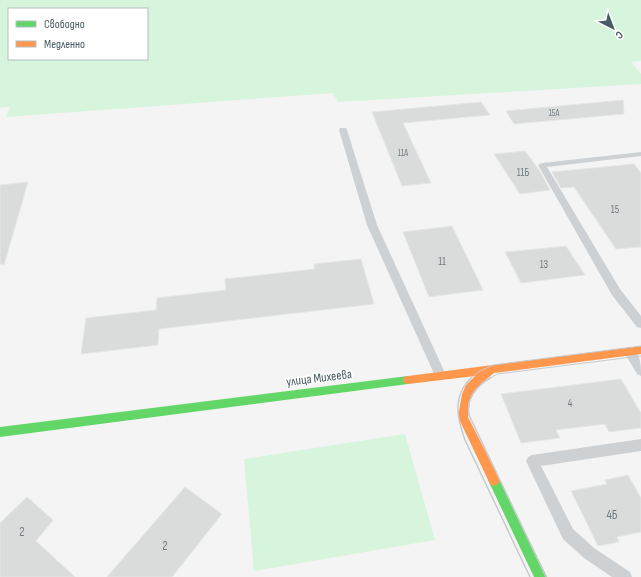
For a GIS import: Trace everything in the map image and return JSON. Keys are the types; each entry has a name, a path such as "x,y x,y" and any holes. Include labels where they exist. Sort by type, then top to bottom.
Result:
{"street":[{"name":"улица Михеева","path":"0,432 641,350"},
{"path":"492,368 481,375 466,393 462,407 463,417 541,577"}],"lane":[{"path":"343,130 372,225 440,375"},
{"path":"641,154 542,165 616,292 641,324"},
{"path":"629,352 641,372"},
{"path":"625,577 589,553 568,534 532,461 641,445"}],"green space":[{"path":"0,0 641,0 641,61 631,62 641,74 641,84 338,102 333,93 6,117 10,107 0,108"},
{"path":"405,434 435,540 254,571 244,459"}],"building":[{"path":"623,100 624,114 514,124 506,111"},
{"path":"481,102 490,115 403,123 431,183 402,186 372,112"},
{"path":"525,151 541,173 550,190 520,194 494,154"},
{"path":"634,164 641,173 641,247 616,249 574,187 561,188 552,172"},
{"path":"28,182 4,265 0,264 0,185"},
{"path":"452,226 483,290 429,297 403,232"},
{"path":"566,246 585,275 521,283 505,252"},
{"path":"361,259 374,304 159,329 158,345 81,354 86,318 156,310 157,298 226,290 225,279 315,269 314,264"},
{"path":"621,379 641,413 641,428 609,432 605,424 556,430 560,438 521,443 501,394"},
{"path":"628,475 641,498 641,532 617,537 619,542 598,546 571,491 607,484 605,480"},
{"path":"185,487 222,514 172,577 107,577"},
{"path":"27,497 53,520 36,541 75,577 0,577 0,523"}],"tram line":[{"path":"471,378 478,372 493,365 641,346"},
{"path":"489,379 497,374 641,356"},
{"path":"471,378 461,392 459,400 458,415 462,432 530,577"},
{"path":"490,378 477,389 471,398 469,403 469,415 546,577"}],"traffic: fast":[{"path":"0,432 408,380"},
{"path":"494,480 541,577"}],"traffic: slow":[{"path":"408,380 641,350"},
{"path":"492,369 479,378 470,388 463,408 463,417 494,480"}]}
